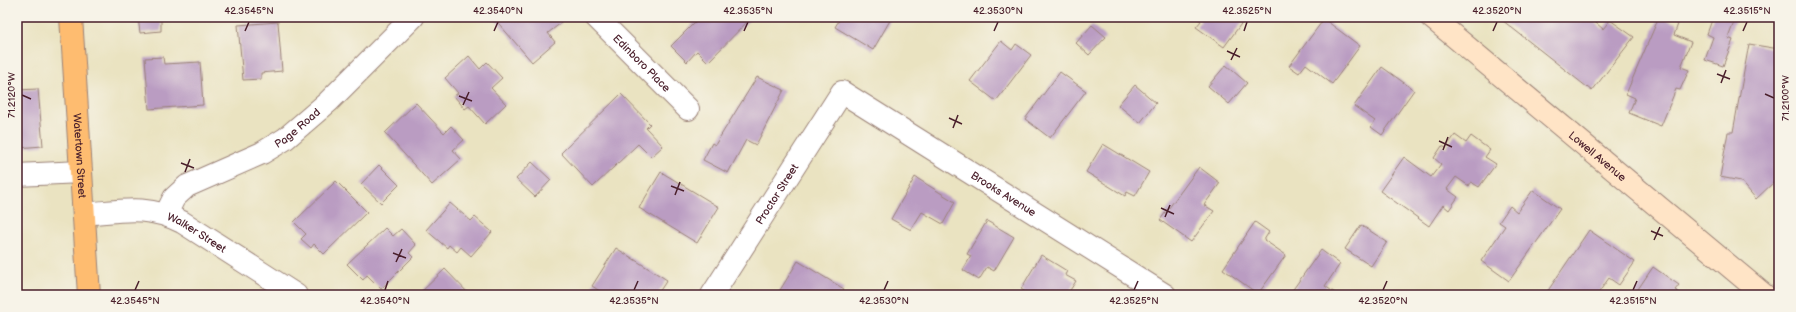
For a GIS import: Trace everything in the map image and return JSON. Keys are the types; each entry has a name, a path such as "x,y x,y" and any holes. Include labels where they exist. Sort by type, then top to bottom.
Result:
{"main road":[{"name":"Watertown Street","path":"71,17 89,295"}],"street":[{"name":"Page Road","path":"166,214 174,198 186,186 262,153 290,135 323,106 413,17"},
{"name":"Edinboro Place","path":"596,17 688,109"},
{"name":"Lowell Avenue","path":"1431,17 1764,295"},
{"name":"Proctor Street","path":"712,295 842,92"},
{"name":"Brooks Avenue","path":"842,92 1165,295"},
{"path":"17,175 81,172"},
{"name":"Walker Street","path":"84,214 139,210 166,214 182,222 296,295"}],"building":[{"path":"138,17 179,18 161,19 161,31 140,33"},
{"path":"309,17 328,17 328,19 309,21"},
{"path":"493,17 556,17 561,23 548,33 555,42 532,62"},
{"path":"700,17 748,17 750,19 708,62 697,51 687,62 671,46"},
{"path":"841,17 892,17 873,50 835,27"},
{"path":"1195,17 1246,17 1224,47 1196,27 1201,21"},
{"path":"1504,17 1589,17 1603,29 1610,20 1634,37 1592,91 1502,20"},
{"path":"1659,17 1678,24 1674,35 1691,42 1681,67 1689,70 1680,90 1676,89 1661,126 1629,113 1635,98 1626,94"},
{"path":"1713,17 1736,17 1728,38 1733,40 1723,66 1705,60 1713,37 1707,34"},
{"path":"1324,19 1360,46 1332,84 1306,64 1299,73 1289,66"},
{"path":"278,22 282,71 261,73 261,79 243,80 238,25"},
{"path":"1092,25 1106,37 1089,55 1076,43"},
{"path":"1001,41 1012,50 1016,44 1031,55 996,101 970,81"},
{"path":"1749,44 1779,49 1779,100 1777,109 1779,109 1779,154 1774,182 1756,199 1741,181 1720,177 1728,132 1733,132"},
{"path":"469,56 480,69 487,62 502,78 491,88 506,104 485,124 469,106 465,109 454,96 458,93 445,78"},
{"path":"163,57 164,64 200,62 203,105 149,109 145,58"},
{"path":"1226,65 1247,83 1229,104 1208,86"},
{"path":"1382,67 1414,90 1382,135 1371,127 1375,121 1354,106"},
{"path":"1060,72 1086,91 1050,138 1025,119"},
{"path":"757,77 784,90 756,145 746,140 728,173 703,160 712,143 715,145"},
{"path":"1135,85 1156,103 1140,123 1118,105"},
{"path":"38,89 43,146 17,148 17,90"},
{"path":"621,94 650,124 646,128 663,146 651,157 638,144 593,187 561,153"},
{"path":"416,103 444,133 451,126 464,140 453,150 461,159 432,185 385,133"},
{"path":"1455,135 1466,143 1471,136 1490,150 1485,157 1496,164 1479,187 1471,182 1469,186 1456,177 1447,189 1458,197 1449,210 1443,205 1429,226 1380,191 1404,157 1431,177 1441,164 1434,158 1442,146 1446,148"},
{"path":"1103,144 1149,172 1135,196 1127,192 1125,196 1086,172"},
{"path":"532,162 551,180 535,197 516,179"},
{"path":"379,165 399,185 381,203 361,184"},
{"path":"1199,167 1220,183 1204,205 1214,211 1191,242 1160,220"},
{"path":"661,172 719,207 697,243 639,208"},
{"path":"915,177 955,202 943,224 922,212 911,230 891,219"},
{"path":"336,181 367,212 324,254 314,244 311,248 301,239 306,234 294,222"},
{"path":"1533,190 1560,209 1509,281 1481,261 1505,226 1499,222 1510,206 1517,212"},
{"path":"450,203 471,221 475,217 492,232 471,256 461,247 457,252 449,245 447,248 426,230"},
{"path":"987,221 1014,237 994,271 987,267 979,280 963,270 971,256 967,254"},
{"path":"1255,222 1269,232 1264,240 1286,255 1258,294 1223,269"},
{"path":"1361,225 1387,242 1371,266 1345,249"},
{"path":"385,228 393,236 401,229 416,245 409,253 413,257 381,289 367,275 363,280 347,264"},
{"path":"1589,230 1635,262 1619,285 1609,278 1597,295 1545,295"},
{"path":"616,248 667,280 657,295 606,295 592,286"},
{"path":"1321,250 1340,264 1325,286 1335,293 1334,295 1289,295"},
{"path":"1041,255 1067,271 1065,275 1076,281 1067,295 1058,295 1051,291 1049,295 1022,295 1024,291 1021,289"},
{"path":"798,261 844,289 840,295 777,295"},
{"path":"1653,267 1679,285 1675,290 1683,295 1634,295"},
{"path":"445,269 470,295 418,295"}]}
